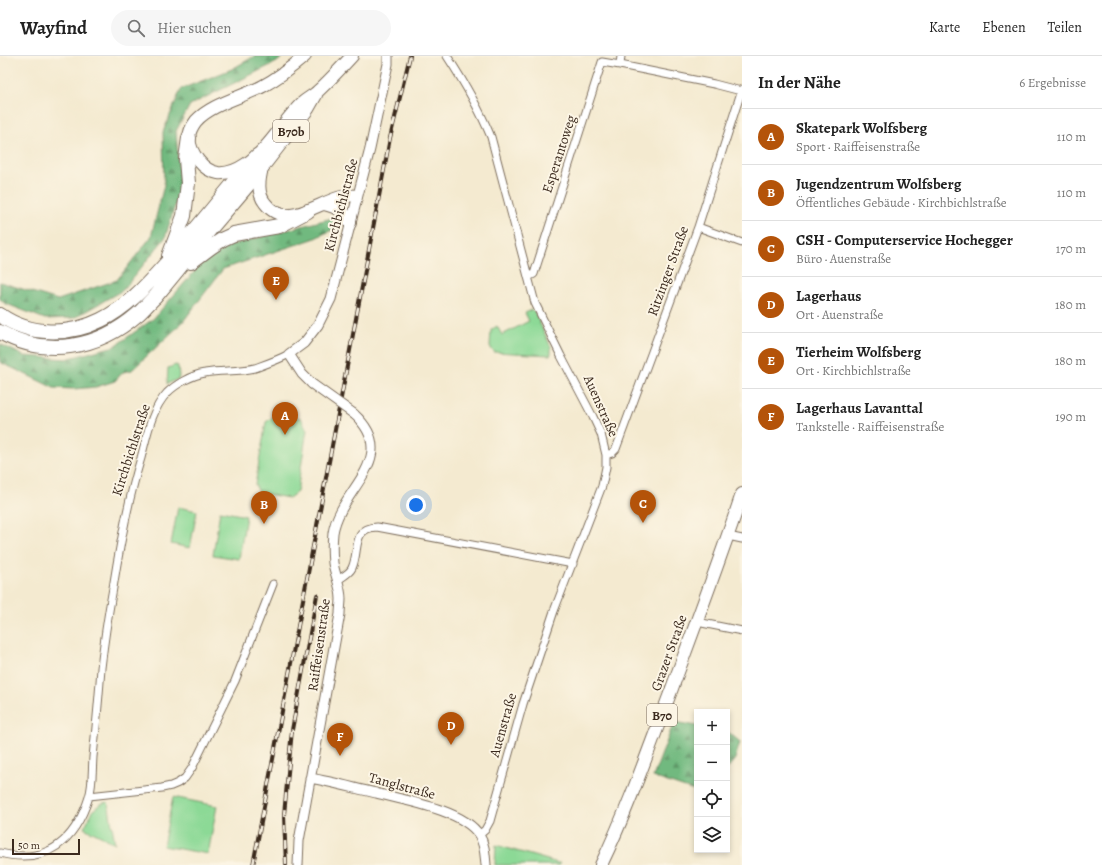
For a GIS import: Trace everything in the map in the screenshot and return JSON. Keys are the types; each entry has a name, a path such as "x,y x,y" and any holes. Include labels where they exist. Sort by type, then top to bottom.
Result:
{"highway":[{"path":"170,269 184,216 188,183 186,159 189,138"},
{"path":"0,332 12,339 43,347 75,346 98,339 117,329 138,314 170,269 202,240 260,162"},
{"path":"0,315 17,324 35,330 57,332 77,329 101,320 122,307 147,284 223,239 234,234 279,226 308,211"}],"main road":[{"path":"305,56 292,68 263,86 210,110 196,121 189,138 196,158 202,166 217,173 233,171 260,162 259,189 262,199 270,209 288,215 308,211 345,196 356,196"},
{"name":"B70b","path":"260,162 302,103 317,92 352,56"},
{"path":"324,204 338,208 345,213 350,223"},
{"name":"Grazer Straße","path":"601,865 621,821 648,753 697,622 742,494"}],"street":[{"name":"Kirchbichlstraße","path":"0,853 13,858 24,858 46,855 57,848 74,828 89,796 102,666 122,531 134,479 155,410 167,393 188,379 204,373 254,368 289,354 304,343 326,312 331,299 356,196 370,149 388,64 388,56"},
{"name":"Auenstraße","path":"447,56 466,85 483,116 491,137 536,303 601,434 606,455 606,467 602,486 554,612 523,704 490,821 485,830 479,836"},
{"path":"621,56 620,65 742,90"},
{"name":"Esperantoweg","path":"528,277 534,274 602,62 620,65"},
{"name":"Ritzinger Straße","path":"606,455 612,453 616,449 698,227 742,90"},
{"path":"698,227 742,242"},
{"name":"Raiffeisenstraße","path":"289,354 302,374 312,384 362,421 372,438 372,453 368,467 363,477 344,503 336,520 333,536 333,564 338,580 341,599 340,614 299,841 298,865"},
{"path":"338,580 348,573 352,567 358,539 363,532 370,527 377,527 573,564"},
{"path":"728,536 742,539"},
{"path":"89,796 162,788 178,783 185,778 192,768 235,681 273,584"},
{"path":"697,622 742,631"},
{"name":"Tanglstraße","path":"310,778 426,806 450,814 465,822 474,829 479,836"},
{"path":"479,836 484,846 486,865"}],"green space":[{"path":"255,56 284,56 277,62 190,105 176,131 180,189 165,238 123,290 74,318 45,319 4,303 0,299 0,282 58,300 117,280 151,237 164,185 163,132 181,89 232,69"},
{"path":"332,218 336,228 313,239 223,269 182,323 132,370 123,372 115,381 96,387 74,389 54,388 0,362 0,344 24,356 66,359 115,346 153,319 201,264 231,245"},
{"path":"532,310 534,311 551,347 551,354 494,352 490,346 491,330 497,326 502,335 529,321 525,313"},
{"path":"176,365 178,366 179,377 178,379 167,384 168,368"},
{"path":"277,414 301,418 307,430 297,492 289,498 260,493 255,485 266,422"},
{"path":"178,507 197,511 190,548 171,544"},
{"path":"220,511 246,516 239,559 213,555"},
{"path":"674,722 694,725 694,791 653,777"},
{"path":"730,734 740,742 735,759 730,765"},
{"path":"173,797 217,806 208,854 163,846"},
{"path":"108,802 115,843 84,828 96,808 103,803"},
{"path":"496,845 560,863 560,865 495,865"}],"railway":[{"path":"253,865 390,138 410,56"},
{"path":"286,865 284,815 292,730 317,595"}],"place":[{"name":"Tierheim Wolfsberg","path":"276,300"},
{"name":"Skatepark Wolfsberg","path":"285,435"},
{"name":"CSH - Computerservice Hochegger","path":"643,523"},
{"name":"Jugendzentrum Wolfsberg","path":"264,524"},
{"name":"Lagerhaus","path":"451,745"},
{"name":"Lagerhaus Lavanttal","path":"340,756"}]}
